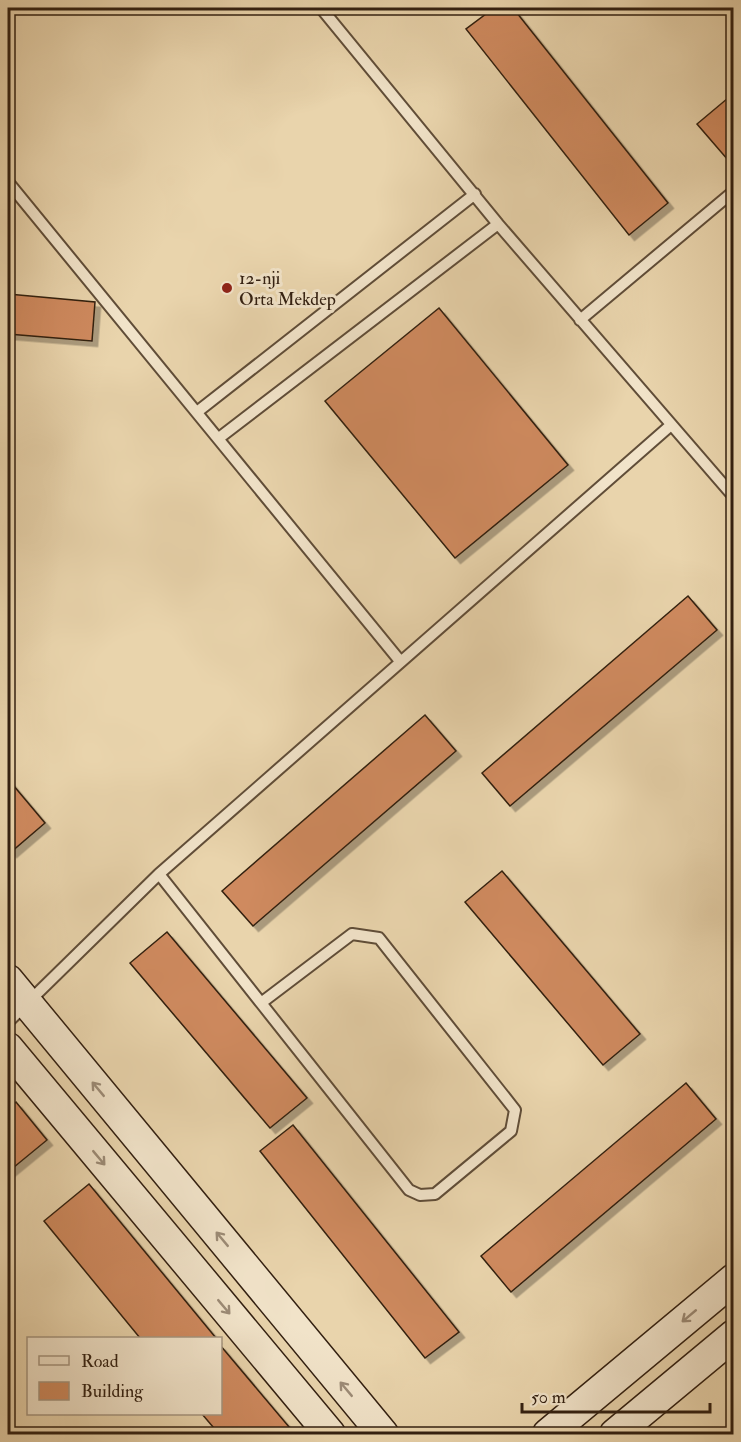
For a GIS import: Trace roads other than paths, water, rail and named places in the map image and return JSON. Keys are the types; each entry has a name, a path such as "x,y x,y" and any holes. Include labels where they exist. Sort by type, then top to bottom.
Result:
{"street":[{"path":"8,980 17,1012 383,1434"},
{"path":"8,1048 330,1434"},
{"path":"548,1434 734,1279"},
{"path":"615,1434 734,1335"}],"lane":[{"path":"321,8 498,224 734,497"},
{"path":"8,182 400,661"},
{"path":"580,320 734,191"},
{"path":"196,412 475,194"},
{"path":"219,438 498,224"},
{"path":"17,1012 159,874 671,425"},
{"path":"159,874 261,1003 409,1190 420,1195 435,1194 511,1131 514,1110 378,938 352,934 261,1003"}],"place":[{"name":"12-nji Orta Mekdep","path":"227,288"}]}
